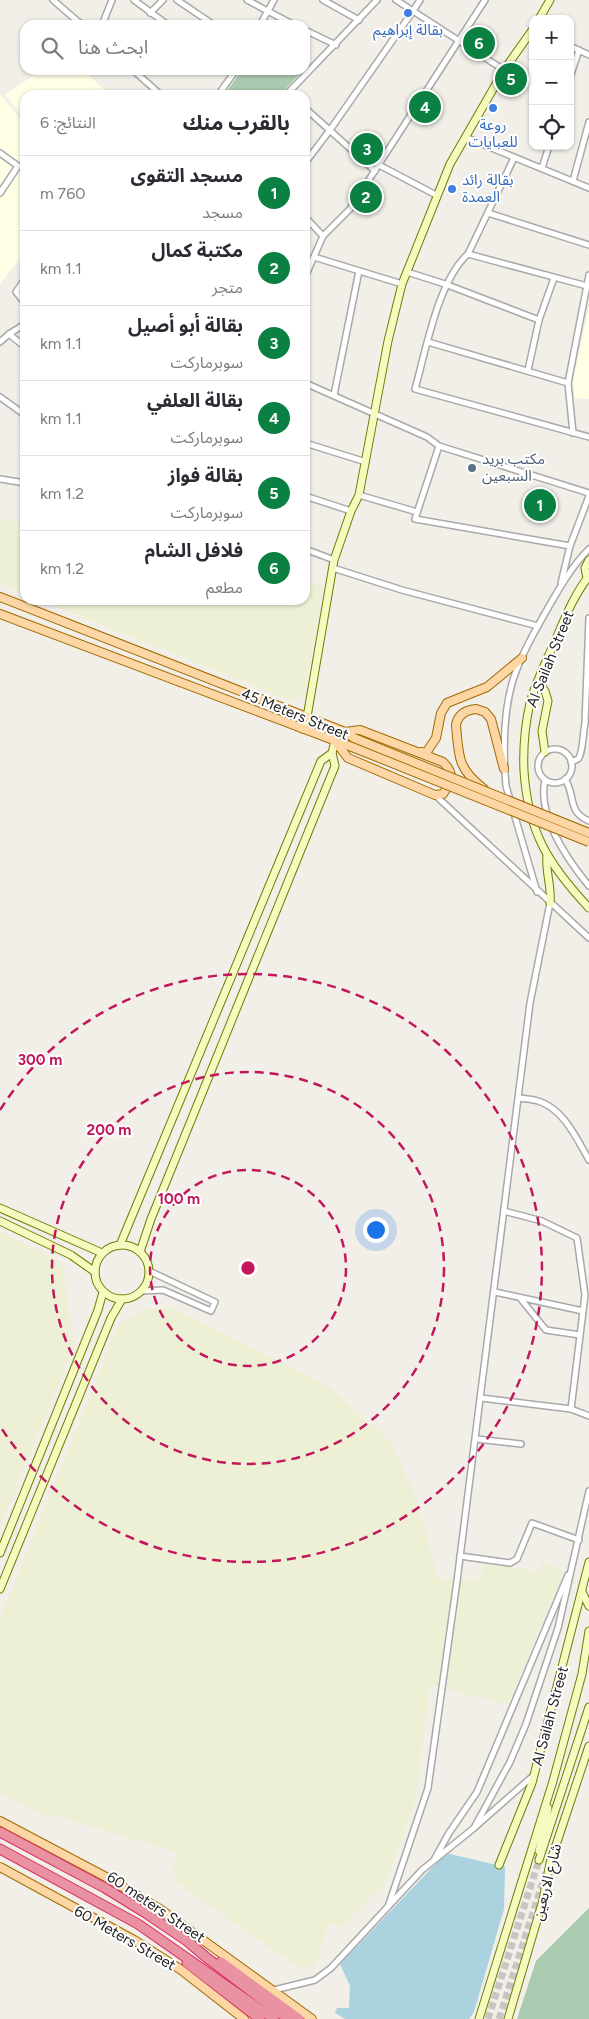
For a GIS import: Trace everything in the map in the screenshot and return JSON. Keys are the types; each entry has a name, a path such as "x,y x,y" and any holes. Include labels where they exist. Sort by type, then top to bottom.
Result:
{"highway":[{"name":"60 meters Street","path":"0,1832 105,1888 187,1941 206,1958 288,2019"},
{"name":"60 meters Street","path":"0,1849 138,1924 176,1952 198,1964 274,2019"},
{"path":"187,1941 210,1953 299,2019"},
{"path":"176,1952 193,1968 260,2019"}],"main road":[{"name":"45 Meters Street","path":"0,597 20,605"},
{"name":"45 Meters Street","path":"20,605 345,732 354,738 589,833"},
{"name":"45 Meters Street","path":"0,614 352,747 589,842"},
{"path":"421,752 426,753 434,743 442,709 447,702 487,687 522,658"},
{"path":"488,792 468,775 461,762 456,725 463,713 476,709 488,715 492,723 504,769"},
{"path":"335,741 348,758 434,795 443,794 449,785 452,775 449,768 443,762 360,730 345,732"},
{"name":"60 Meters Street","path":"0,1821 106,1877 160,1909 312,2019"},
{"name":"60 Meters Street","path":"0,1867 134,1940 180,1969 244,2019"}],"street":[{"path":"53,0 59,2 77,20"},
{"path":"104,20 112,0"},
{"path":"134,0 160,20"},
{"path":"150,13 163,0"},
{"path":"177,0 207,20"},
{"path":"247,0 284,20"},
{"path":"263,20 274,0"},
{"path":"323,0 359,20"},
{"path":"310,67 336,45 377,0"},
{"path":"396,0 504,70"},
{"path":"310,156 420,0"},
{"path":"310,266 323,236 350,209 485,0"},
{"path":"541,15 550,0"},
{"path":"310,32 336,45"},
{"path":"302,729 307,717 334,560 351,511 359,495 388,341 402,284 450,164 504,70 529,35"},
{"path":"574,48 589,55"},
{"path":"574,64 578,50"},
{"path":"139,75 155,90"},
{"path":"221,90 231,75"},
{"path":"291,90 302,75"},
{"path":"310,112 375,171"},
{"path":"573,181 589,122"},
{"path":"465,137 589,188"},
{"path":"542,168 548,150"},
{"path":"0,153 18,166 0,193"},
{"path":"514,158 468,254 459,262 445,284 415,388 589,437"},
{"path":"379,165 436,195"},
{"path":"488,213 589,245"},
{"path":"310,222 323,236"},
{"path":"468,254 587,286"},
{"path":"314,257 402,284"},
{"path":"334,395 359,271"},
{"path":"407,272 445,284 539,320"},
{"path":"573,433 568,384 589,275"},
{"path":"528,370 539,320 554,278"},
{"path":"20,286 16,292 20,297"},
{"path":"0,342 20,327"},
{"path":"9,334 20,343"},
{"path":"428,342 528,370 568,384"},
{"path":"310,385 427,437 439,446 589,495 570,546 560,588"},
{"path":"0,397 20,410"},
{"path":"310,445 366,462"},
{"path":"439,446 415,519 570,546"},
{"path":"0,479 20,482"},
{"path":"359,495 417,512"},
{"path":"310,498 351,511"},
{"path":"537,892 508,795 504,769 509,697 522,658 538,626 575,565 589,549"},
{"path":"310,551 334,560"},
{"path":"588,577 585,568 589,560"},
{"path":"334,568 402,590 538,626"},
{"name":"Al Sailah Street","path":"588,577 561,628 538,680 528,716 524,764 528,810 533,826 547,855 589,908"},
{"path":"571,762 580,756 581,737 587,723 589,618"},
{"path":"538,680 547,696 548,706 542,731 545,752"},
{"path":"140,1252 151,1219 335,766 332,753 335,741"},
{"path":"555,750 560,750 571,762 571,771 565,779 553,783 545,780 538,768 539,759 545,752 555,750"},
{"path":"120,1245 321,761 332,753"},
{"path":"565,779 571,791 576,812 580,817 589,821"},
{"path":"545,780 542,792 544,804 553,827 572,864 589,886"},
{"path":"434,795 589,938"},
{"path":"389,1904 428,1788 476,1439 530,1003 550,903 550,890 546,870 547,855"},
{"path":"519,1098 538,1100 552,1107 566,1123 589,1160"},
{"path":"0,1208 102,1253"},
{"path":"504,1211 542,1221 577,1238 585,1295 571,1409"},
{"path":"0,1222 71,1255 95,1272"},
{"path":"120,1245 131,1247 140,1252 149,1271 142,1291 133,1297 122,1299 103,1292 96,1279 95,1272 97,1262 102,1253 114,1246 120,1245"},
{"path":"142,1291 163,1290 211,1311 215,1302 149,1271"},
{"path":"0,1553 98,1310 103,1292"},
{"path":"495,1292 583,1311"},
{"path":"520,1298 546,1330 580,1335"},
{"path":"0,1589 111,1318 122,1299"},
{"path":"481,1398 571,1409 589,1416"},
{"path":"476,1439 521,1444"},
{"path":"474,1828 510,1762 526,1724 558,1628 589,1491"},
{"path":"460,1556 510,1562 517,1559 532,1524 579,1540"},
{"path":"433,1861 448,1833 477,1792 575,1559"},
{"name":"Al Sailah Street","path":"499,1865 534,1775 589,1562"},
{"path":"582,1592 589,1606"},
{"path":"585,1674 589,1631"},
{"path":"479,2019 589,1666"},
{"name":"شارع الاربعين","path":"550,1793 540,1844 539,1860 589,1707"},
{"name":"شارع الاربعين","path":"508,2019 543,1900 550,1863 589,1746"},
{"path":"274,1990 315,1980 331,1968 422,1870 474,1828 534,1775"}],"shaded area":[{"path":"34,75 88,75 105,90 20,90 20,114 5,95"},
{"path":"238,75 298,75 285,90 228,90"},
{"path":"0,94 20,119 20,258 0,284"},
{"path":"589,307 589,399 574,398 574,376"},
{"path":"0,518 20,522 20,592 0,584"},
{"path":"310,582 323,585 305,693 300,698 292,701 52,605 310,605"},
{"path":"0,1232 62,1262 74,1346 0,1528"},
{"path":"171,1307 329,1386 390,1441 417,1499 438,1579 466,1578 479,1581 485,1562 537,1572 544,1561 564,1571 508,1705 430,1685 416,1798 387,1880 342,1927 329,1924 316,1964 302,1970 177,1883 173,1869 176,1852 53,1815 42,1815 0,1794 0,1618 117,1327 141,1309"},
{"path":"589,1908 589,2019 517,2019 536,1961"}],"water":[{"path":"446,1853 505,1867 504,1909 474,2012 469,2019 345,2019 335,2013 337,2008 349,2008 350,1986 340,1964"}],"tunnel":[{"path":"488,2019 539,1860"},
{"path":"499,2019 546,1872"}],"place":[{"name":"بقالة إبراهيم","path":"408,13"},
{"name":"فلافل الشام","path":"479,43"},
{"name":"بقالة فواز","path":"511,79"},
{"name":"بقالة العلفي","path":"425,107"},
{"name":"روعة للعبايات","path":"493,108"},
{"name":"بقالة أبو أصيل","path":"367,149"},
{"name":"بقالة رائد العمدة","path":"452,189"},
{"name":"مكتبة كمال","path":"366,197"},
{"name":"مكتب بريد السبعين","path":"472,468"},
{"name":"مسجد التقوى","path":"540,505"}]}
